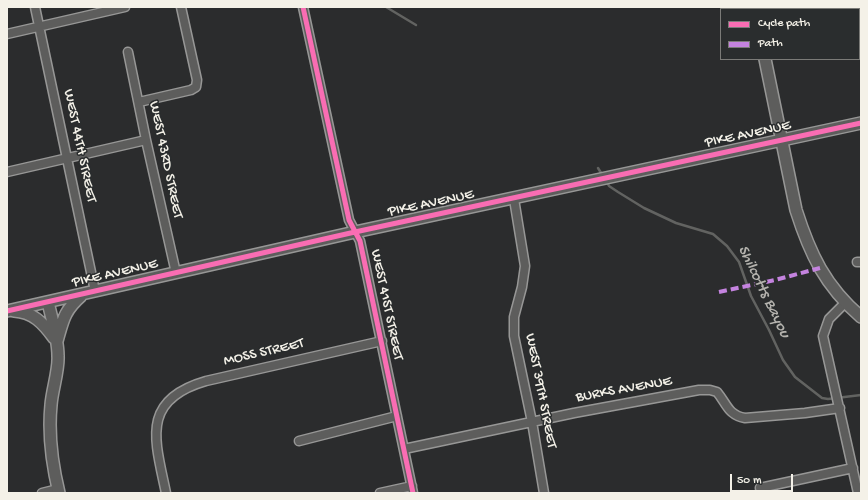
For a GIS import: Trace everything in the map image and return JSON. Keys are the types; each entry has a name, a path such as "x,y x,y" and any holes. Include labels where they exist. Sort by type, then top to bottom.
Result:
{"street":[{"name":"WEST 44TH STREET","path":"35,7 95,291"},
{"path":"7,34 125,7"},
{"path":"139,102 191,90 196,87 197,80 181,7"},
{"name":"WEST 41ST STREET","path":"303,7 349,220 360,241 412,489"},
{"name":"WEST 43RD STREET","path":"128,52 176,273"},
{"path":"765,60 796,210 802,229 820,268 831,286 845,303 861,317"},
{"name":"PIKE AVENUE","path":"7,311 355,232 514,199 861,123"},
{"path":"7,172 146,140"},
{"name":"WEST 39TH STREET","path":"514,199 524,266 522,287 514,317 514,336 532,422 544,493"},
{"path":"57,342 65,315 71,305 82,295"},
{"path":"42,493 58,491 52,454 50,423 52,393 59,358 48,302"},
{"path":"845,303 829,319 823,336 858,493"},
{"path":"7,311 22,312 34,317 45,325 57,342"},
{"name":"MOSS STREET","path":"166,493 157,451 156,438 158,416 169,400 176,394 197,383 382,341"},
{"name":"BURKS AVENUE","path":"404,449 597,408 699,390 710,390 717,392 732,413 736,416 745,418 805,413 840,407"},
{"path":"299,441 397,416"},
{"path":"760,488 853,468"},
{"path":"380,493 412,489"}],"waterway":[{"path":"386,7 416,25"},
{"name":"Shilcotts Bayou","path":"598,168 603,176"},
{"name":"Shilcotts Bayou","path":"607,182 609,186 644,208 676,223 713,234 727,246 739,262 751,296 783,360 795,377 822,398 828,399 861,395"}],"marked path":[{"path":"719,292 775,280 820,268"}],"cycle path":[{"path":"303,7 349,220 360,241 413,493"},
{"path":"7,311 355,232 861,123"}]}
